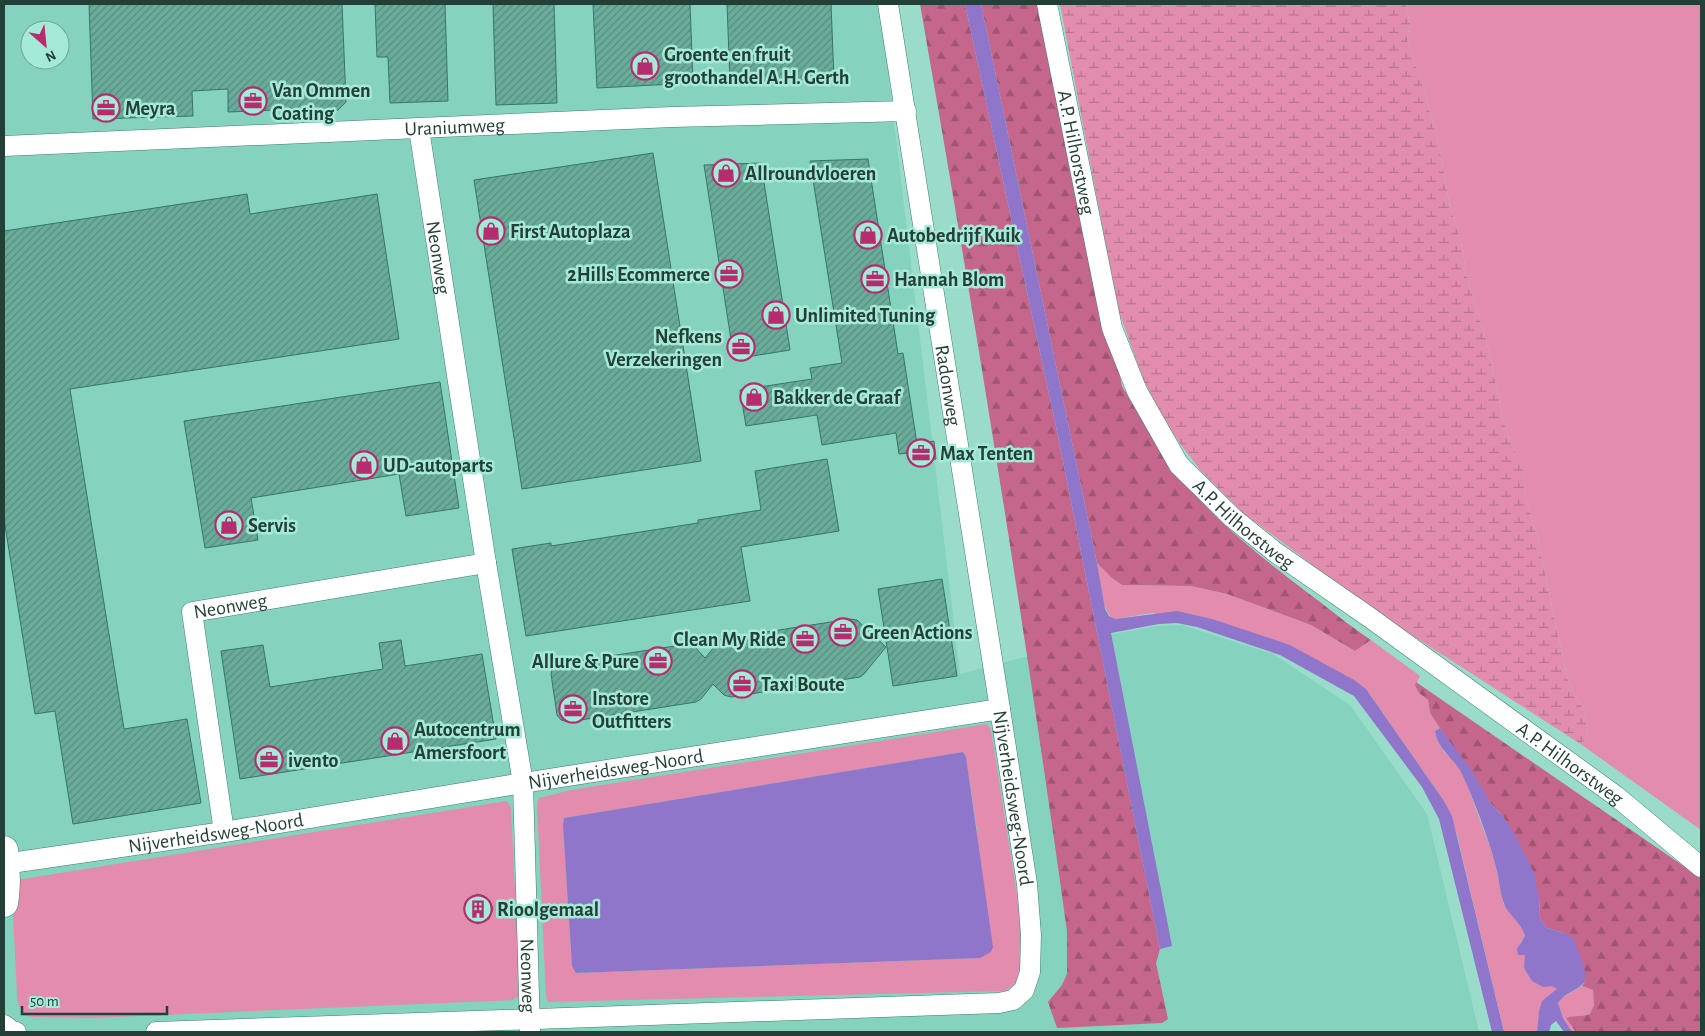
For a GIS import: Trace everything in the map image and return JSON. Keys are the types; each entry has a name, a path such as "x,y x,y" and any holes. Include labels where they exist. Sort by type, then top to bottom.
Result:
{"street":[{"name":"Radonweg","path":"888,4 1000,708"},
{"name":"A.P. Hilhorstweg","path":"1047,4 1112,328 1137,391 1178,465 1233,518 1275,552 1377,622 1610,791 1701,867"},
{"name":"Uraniumweg","path":"4,146 672,117 906,111"},
{"name":"Neonweg","path":"419,129 486,563 523,783 530,1026"},
{"name":"Neonweg","path":"224,832 192,612 486,563"},
{"name":"Nijverheidsweg-Noord","path":"4,903 4,859 224,832 1000,708 1027,884 1031,935 1030,972 1024,990 1013,1000 998,1003 530,1026 156,1032"}],"shaded area":[{"path":"4,4 880,4 960,674 1113,634 1157,626 1182,625 1273,654 1350,705 1427,814 1479,1032 4,1032"},
{"path":"965,4 981,4 1105,609 1109,616 1115,619 1177,611 1212,619 1290,645 1354,680 1366,689 1444,801 1452,816 1504,1032 1492,1032 1439,819 1422,787 1354,696 1280,655 1197,627 1177,623 1159,624 1111,633 1172,946 1160,949 1058,436"},
{"path":"1440,728 1472,771 1491,804 1502,815 1516,837 1534,873 1539,897 1540,919 1547,928 1564,933 1574,939 1585,971 1585,982 1558,1003 1563,1018 1572,1032 1564,1032 1556,1021 1551,1025 1549,1032 1537,1032 1542,1001 1557,989 1552,986 1543,987 1532,981 1524,968 1525,955 1518,955 1517,949 1525,936 1505,906 1494,860 1468,787 1460,770 1436,738 1435,731"},
{"path":"963,752 966,757 993,947 991,952 980,958 576,973 572,966 564,818"}],"green space":[{"path":"920,4 965,4 1058,436 1160,949 1156,963 1168,1019 1162,1023 1057,1028 1048,1002 1062,985 1067,974 1067,931 998,467"},
{"path":"981,4 1044,4 1122,386 1168,458 1188,486 1212,513 1268,562 1371,640 1355,651 1311,625 1227,594 1191,586 1122,585 1097,563"},
{"path":"1060,4 1406,4 1410,24 1407,40 1424,90 1439,145 1450,207 1463,247 1465,270 1486,339 1503,418 1524,474 1526,499 1538,540 1568,681 1584,711 1588,732 1582,745 1367,606 1242,512 1201,471 1181,445 1167,424 1143,379 1118,309"},
{"path":"1406,4 1701,4 1701,830 1582,745 1588,732 1584,711 1568,681 1538,540 1526,499 1524,475 1503,418 1486,339 1465,270 1463,247 1450,207 1439,145 1424,90 1407,40 1410,24"},
{"path":"1097,563 1122,585 1191,586 1227,594 1311,625 1355,651 1371,640 1420,676 1415,686 1419,693 1428,700 1430,713 1440,728 1435,731 1436,737 1444,752 1463,774 1490,847 1503,903 1522,927 1525,936 1520,943 1526,955 1524,968 1557,989 1539,1011 1537,1032 1504,1032 1457,835 1444,801 1366,689 1290,645 1152,613 1115,619 1106,610"},
{"path":"1416,682 1701,878 1701,1032 1576,1032 1566,1018 1590,1014 1594,1005 1593,990 1582,986 1585,982 1564,933 1547,928 1540,919 1539,897 1519,844 1502,815 1491,804 1430,713 1428,700 1419,693 1415,686"},
{"path":"987,724 991,730 1022,926 1021,972 1015,984 1005,991 548,1002 546,997 537,805 539,798 571,790","holes":["963,752 966,758 977,830 980,958 577,973 572,966 564,818"]},
{"path":"507,801 511,808 520,995 513,1000 93,1018 32,1017 24,1015 19,1006 12,893 17,880"},
{"path":"1582,986 1593,990 1594,1005 1590,1014 1566,1018 1576,1032 1572,1032 1563,1018 1558,1003 1560,999"}],"building":[{"path":"89,4 342,4 346,102 338,110 300,112 300,109 228,112 228,89 192,91 193,116 93,119"},
{"path":"375,4 445,4 448,101 390,103 388,57 377,57"},
{"path":"493,4 554,4 557,103 496,105"},
{"path":"593,4 690,4 693,83 597,88"},
{"path":"727,4 831,4 834,79 730,82"},
{"path":"653,153 701,461 522,489 474,180"},
{"path":"868,159 898,354 903,353 917,444 934,441 936,459 910,463 909,453 899,454 896,433 822,445 817,415 746,426 740,390 812,379 810,368 842,363 810,161"},
{"path":"761,163 790,350 734,359 704,165"},
{"path":"247,194 250,214 377,194 399,339 70,389 124,729 187,719 201,803 73,824 55,711 35,714 4,519 4,231"},
{"path":"440,382 459,508 406,516 399,474 251,498 258,540 205,548 184,421"},
{"path":"827,459 839,531 741,547 750,601 526,636 512,549 551,543 551,546 698,523 698,520 761,510 755,471"},
{"path":"942,579 957,676 893,686 878,589"},
{"path":"850,619 857,620 886,647 860,677 731,697 724,695 713,684 701,699 696,702 568,722 561,720 557,715 551,674 553,667 558,664 688,644 694,646 705,658 721,639"},
{"path":"401,640 405,666 482,654 496,739 240,779 221,651 263,645 270,687 383,669 379,643"},
{"name":"Rioolgemaal","path":"477,894 484,896 490,901 493,909 489,919 478,924 469,920 464,910 465,903 470,902"}],"place":[{"name":"Groente en fruit groothandel A.H. Gerth","path":"645,66"},
{"name":"Van Ommen Coating","path":"253,101"},
{"name":"Meyra","path":"106,108"},
{"name":"Allroundvloeren","path":"726,173"},
{"name":"First Autoplaza","path":"491,231"},
{"name":"Autobedrijf Kuik","path":"868,235"},
{"name":"2Hills Ecommerce","path":"729,274"},
{"name":"Hannah Blom","path":"875,279"},
{"name":"Unlimited Tuning","path":"776,315"},
{"name":"Nefkens Verzekeringen","path":"741,347"},
{"name":"Bakker de Graaf","path":"754,397"},
{"name":"Max Tenten","path":"921,453"},
{"name":"UD-autoparts","path":"364,465"},
{"name":"Servis","path":"229,525"},
{"name":"Green Actions","path":"843,632"},
{"name":"Clean My Ride","path":"805,639"},
{"name":"Allure & Pure","path":"658,661"},
{"name":"Taxi Boute","path":"742,684"},
{"name":"Instore Outfitters","path":"573,709"},
{"name":"Autocentrum Amersfoort","path":"395,741"},
{"name":"ivento","path":"269,760"},
{"name":"Rioolgemaal","path":"478,909"}]}
